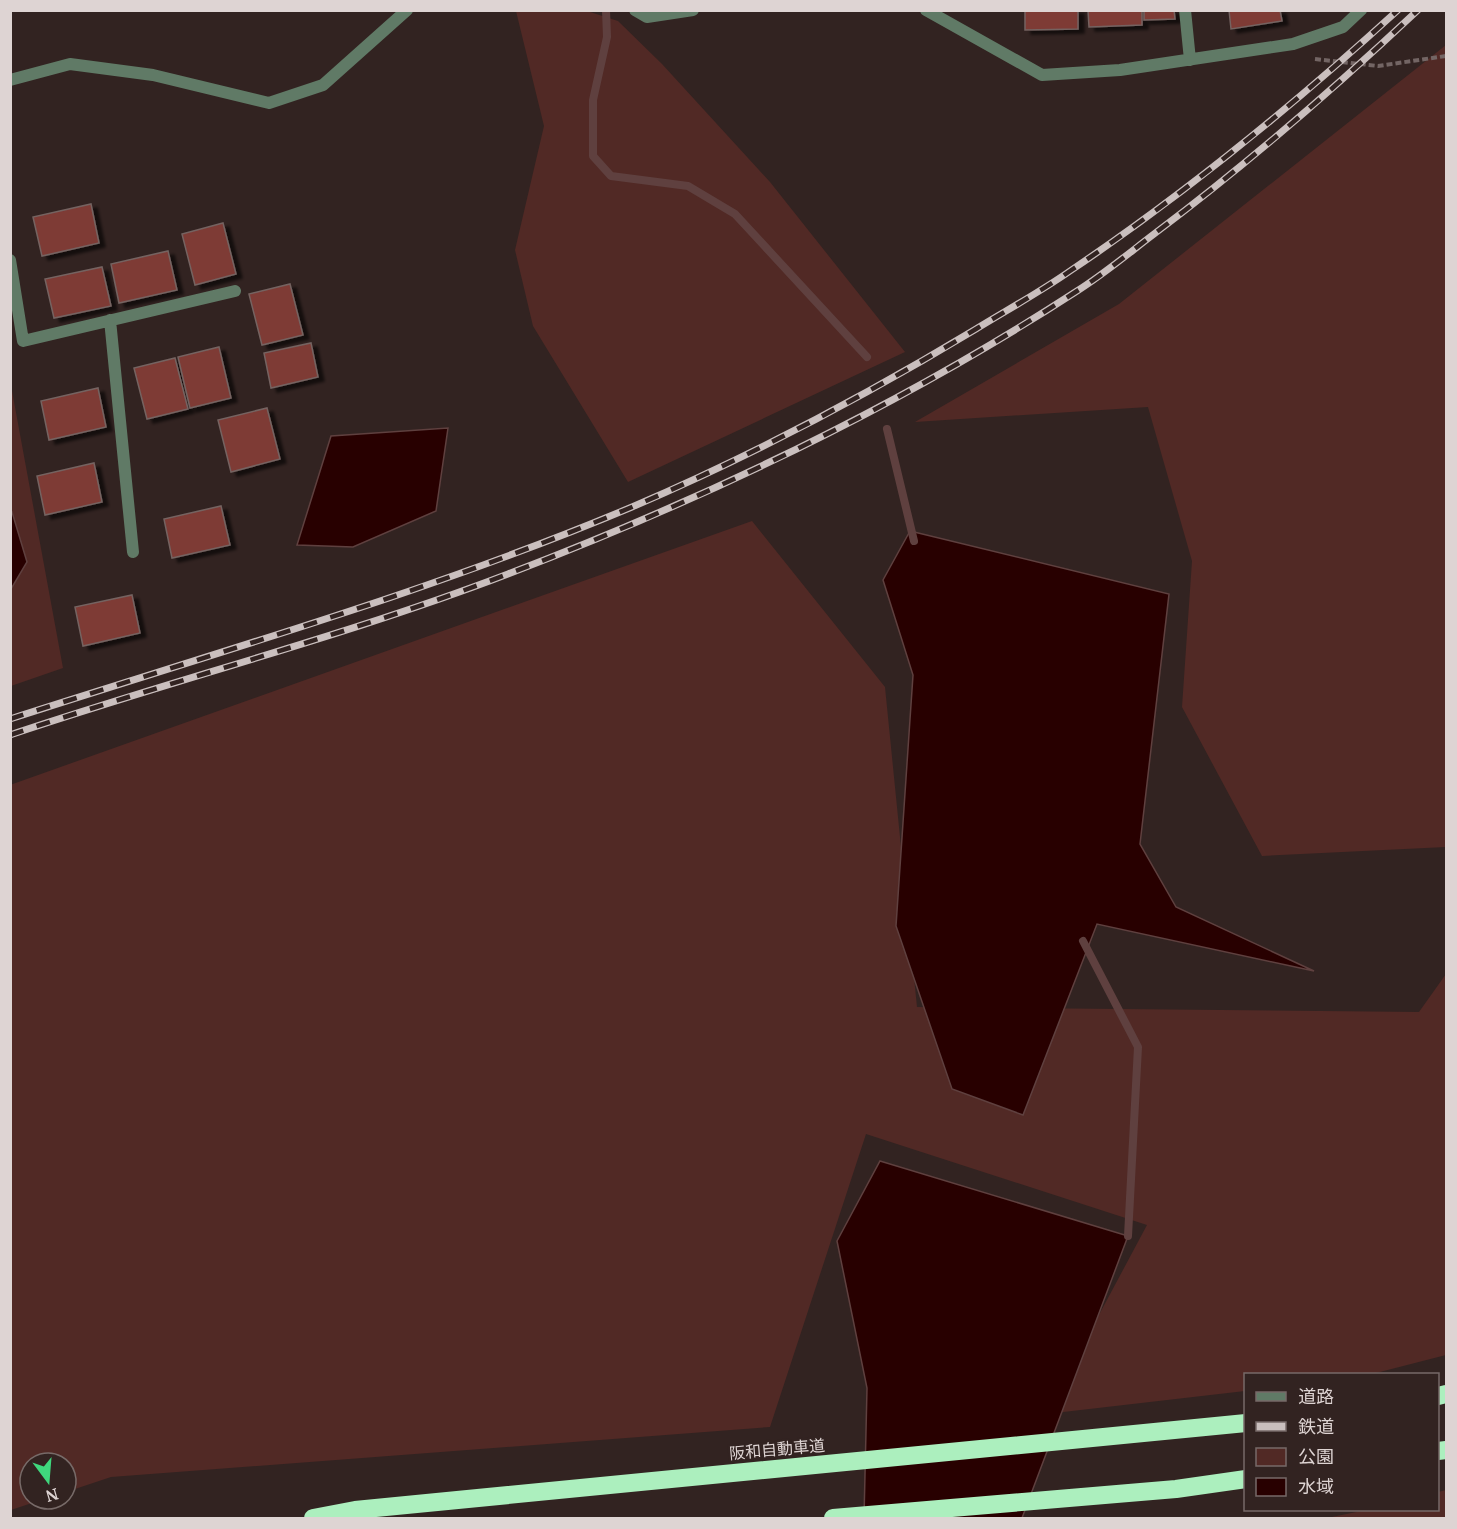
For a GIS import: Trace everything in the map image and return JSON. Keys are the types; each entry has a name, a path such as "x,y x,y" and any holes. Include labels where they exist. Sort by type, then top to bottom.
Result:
{"highway":[{"name":"阪和自動車道","path":"313,1518 356,1510 1244,1423"},
{"path":"833,1518 1176,1489 1244,1479"}],"street":[{"path":"10,80 70,64 153,75 269,103 323,85 407,10"},
{"path":"635,10 647,17 693,10"},
{"path":"926,10 1042,75 1120,70 1293,44 1343,27 1361,10"},
{"path":"1185,10 1190,60"},
{"path":"10,260 23,341 235,291"},
{"path":"110,320 133,552"}],"path":[{"path":"1293,44 1307,58 1378,66 1446,56"}],"green space":[{"path":"516,11 587,11 618,21 662,64 770,182 905,352 628,482 533,326 515,250 544,126"},
{"path":"1446,45 1446,847 1262,856 1182,707 1192,561 1148,407 915,422 1119,304"},
{"path":"10,380 63,668 11,686 10,686"},
{"path":"752,521 885,687 917,1007 1419,1012 1446,974 1446,1355 1376,1373 1244,1373 1244,1391 1046,1414 1147,1225 866,1134 770,1427 111,1477 78,1488 78,1451 18,1451 18,1508 11,1510 10,785"},
{"path":"1446,1490 1446,1518 1327,1518 1361,1511 1439,1511 1439,1492"}],"water":[{"path":"448,428 436,511 353,547 297,545 331,436"},
{"path":"12,512 27,562 11,589 10,513"},
{"path":"910,531 1169,594 1140,844 1176,907 1314,971 1097,924 1023,1115 952,1089 896,926 913,675 883,580"},
{"path":"880,1161 1128,1236 1022,1518 864,1518 867,1388 837,1241"}],"building":[{"path":"1025,10 1078,10 1078,29 1025,30"},
{"path":"1088,10 1142,10 1142,25 1089,27"},
{"path":"1144,10 1174,10 1175,19 1144,20"},
{"path":"1229,10 1280,10 1282,21 1231,29"},
{"path":"91,204 99,243 42,256 33,217"},
{"path":"223,223 236,274 195,285 182,234"},
{"path":"168,251 177,290 119,303 111,264"},
{"path":"102,267 111,306 54,318 45,279"},
{"path":"290,284 303,335 262,345 249,294"},
{"path":"311,343 318,377 271,388 264,353"},
{"path":"219,347 231,398 190,408 178,357"},
{"path":"175,358 188,409 147,419 134,368"},
{"path":"98,388 106,427 49,440 41,401"},
{"path":"267,408 280,459 231,472 218,420"},
{"path":"94,463 102,502 45,515 37,476"},
{"path":"221,506 230,545 172,558 164,519"},
{"path":"132,595 140,633 83,646 75,607"}],"waterway":[{"path":"606,10 607,37 593,100 593,156 611,176 688,186 735,214 867,357"},
{"path":"887,429 914,541"},
{"path":"1083,941 1138,1047 1128,1236"}],"railway":[{"path":"10,719 323,620 479,567 632,507 807,424 934,354 1059,279 1198,179 1280,113 1398,10"},
{"path":"10,735 385,617 508,574 656,514 800,448 941,373 1107,271 1256,153 1418,10"}]}
